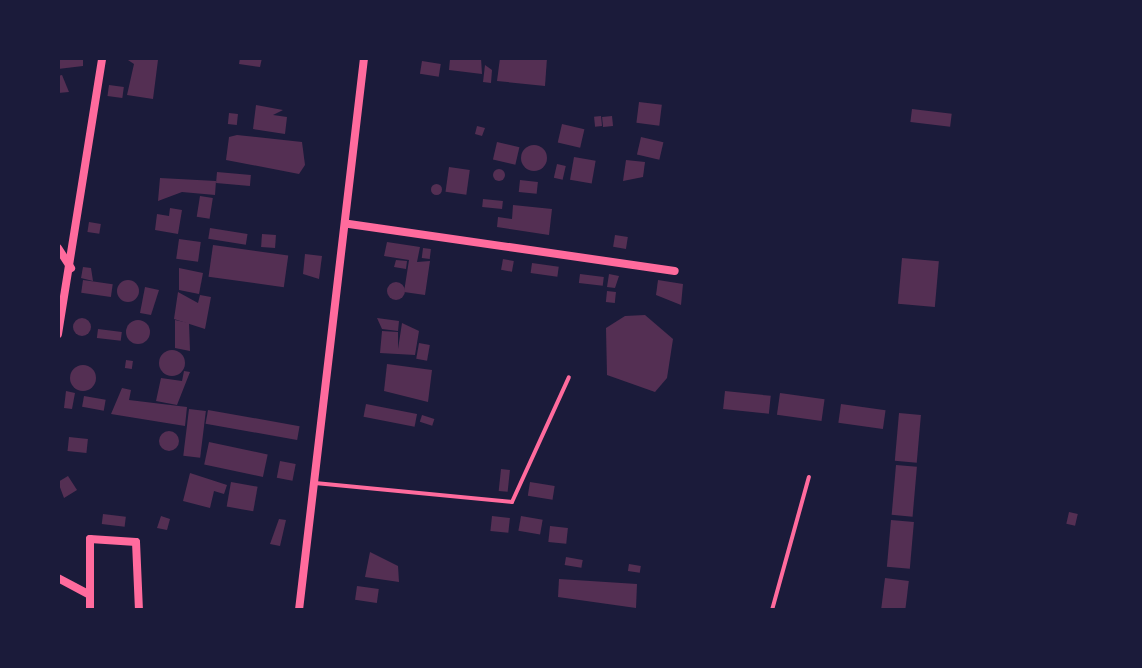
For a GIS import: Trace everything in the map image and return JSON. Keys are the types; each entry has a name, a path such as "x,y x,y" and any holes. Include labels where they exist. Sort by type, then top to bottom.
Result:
{"street":[{"path":"58,334 71,268 102,58"},
{"path":"299,610 349,224 364,58"},
{"path":"349,224 675,271"},
{"path":"58,248 71,268"},
{"path":"90,610 85,540 136,542 139,610"},
{"path":"58,578 90,595"}],"lane":[{"path":"315,483 512,502 569,377"},
{"path":"772,610 809,477"}],"building":[{"path":"58,58 83,58 83,66 58,69"},
{"path":"125,58 158,60 153,99 127,95 134,64"},
{"path":"240,58 262,58 260,67 239,64"},
{"path":"481,58 482,74 449,70 450,59"},
{"path":"500,58 547,58 545,86 497,81"},
{"path":"422,61 441,64 439,77 420,74"},
{"path":"485,65 492,70 491,83 483,82"},
{"path":"62,75 69,92 58,93 58,76"},
{"path":"109,85 124,87 122,98 107,96"},
{"path":"639,102 662,105 659,126 636,123"},
{"path":"256,105 283,110 273,115 287,117 285,134 253,129"},
{"path":"912,109 952,114 950,127 910,122"},
{"path":"229,113 238,114 237,125 228,124"},
{"path":"601,116 602,126 595,127 594,117"},
{"path":"612,116 613,126 603,127 602,117"},
{"path":"562,124 584,129 580,148 558,143"},
{"path":"477,126 485,128 482,136 475,134"},
{"path":"237,135 302,142 305,165 299,174 226,160 229,137"},
{"path":"641,137 663,142 659,160 637,155"},
{"path":"497,142 519,147 515,165 493,160"},
{"path":"534,145 543,149 547,158 543,167 534,171 525,167 521,158 525,149"},
{"path":"574,157 596,161 592,183 570,180"},
{"path":"626,160 645,162 643,177 623,181"},
{"path":"557,164 566,166 563,180 554,178"},
{"path":"449,167 470,170 466,195 446,192"},
{"path":"494,170 504,170 504,180 494,180"},
{"path":"217,172 251,175 250,186 216,183"},
{"path":"160,178 216,181 215,195 182,192 158,201"},
{"path":"520,180 538,182 537,194 519,192"},
{"path":"436,183 442,189 436,195 430,189"},
{"path":"200,196 213,198 210,219 197,217"},
{"path":"483,199 503,201 502,209 482,207"},
{"path":"513,205 552,209 549,235 497,227 498,217 512,219"},
{"path":"170,208 182,210 178,234 155,230 157,214 169,216"},
{"path":"89,222 101,224 99,234 87,232"},
{"path":"210,228 248,234 246,245 208,239"},
{"path":"262,234 276,235 275,248 261,247"},
{"path":"615,235 628,237 626,249 613,247"},
{"path":"179,239 201,242 198,262 176,259"},
{"path":"387,242 420,247 417,262 430,261 425,295 404,292 409,260 384,256"},
{"path":"213,245 288,256 284,287 209,277"},
{"path":"423,248 431,249 430,259 422,258"},
{"path":"305,254 322,256 319,279 303,274"},
{"path":"902,258 939,261 935,307 898,304"},
{"path":"503,259 514,261 512,272 501,270"},
{"path":"396,260 407,261 406,269 394,267"},
{"path":"532,263 559,267 557,277 531,273"},
{"path":"83,267 91,268 93,281 81,278"},
{"path":"179,268 203,273 199,294 179,290"},
{"path":"580,274 604,277 603,286 579,283"},
{"path":"609,274 619,276 615,288 607,287"},
{"path":"83,280 113,284 111,297 81,293"},
{"path":"128,280 136,283 139,291 136,299 128,302 120,299 117,291 120,283"},
{"path":"658,280 683,284 681,305 656,295"},
{"path":"392,282 400,282 405,291 403,298 392,300 387,295 387,287"},
{"path":"145,287 159,290 151,315 140,313"},
{"path":"607,291 616,292 615,303 606,302"},
{"path":"178,292 198,303 200,295 211,297 205,329 174,319"},
{"path":"645,315 673,339 667,378 655,392 607,375 606,328 625,316"},
{"path":"82,318 91,327 82,336 73,327"},
{"path":"377,318 399,321 398,331 382,329"},
{"path":"133,320 143,320 150,327 150,337 143,344 133,344 126,337 126,327"},
{"path":"175,320 189,323 190,351 175,348"},
{"path":"402,323 419,331 415,355 380,353 382,331 398,332 398,349"},
{"path":"98,329 122,332 121,341 97,338"},
{"path":"419,343 430,345 427,361 416,359"},
{"path":"172,350 181,354 185,363 181,372 172,376 163,372 159,363 163,354"},
{"path":"126,360 133,361 132,369 125,368"},
{"path":"387,364 432,370 428,402 384,391"},
{"path":"83,365 92,369 96,378 92,387 83,391 74,387 70,378 74,369"},
{"path":"184,371 190,372 177,405 156,401 161,378 182,381"},
{"path":"122,388 131,390 129,400 187,407 185,426 111,414"},
{"path":"66,391 75,393 72,409 64,408"},
{"path":"725,391 771,396 769,414 723,409"},
{"path":"780,393 825,399 822,421 777,415"},
{"path":"84,396 106,400 104,411 82,407"},
{"path":"366,404 417,414 415,427 364,417"},
{"path":"841,404 886,410 883,429 838,423"},
{"path":"189,409 206,411 200,458 183,456"},
{"path":"208,410 300,426 297,440 206,424"},
{"path":"899,413 921,415 917,463 895,461"},
{"path":"422,415 434,419 432,426 420,422"},
{"path":"169,431 176,434 179,441 176,448 169,451 162,448 159,441 162,434"},
{"path":"69,437 88,439 86,453 68,451"},
{"path":"209,442 268,454 263,477 204,464"},
{"path":"280,461 296,464 292,481 277,478"},
{"path":"896,465 917,467 913,517 892,515"},
{"path":"501,469 510,470 508,492 499,491"},
{"path":"190,473 227,485 224,494 214,491 210,508 183,501"},
{"path":"68,476 77,490 64,498 58,482"},
{"path":"231,482 258,487 253,511 227,507"},
{"path":"530,482 555,486 553,500 528,496"},
{"path":"1069,512 1078,514 1075,526 1066,524"},
{"path":"103,514 126,517 125,527 102,524"},
{"path":"161,516 170,519 167,530 157,528"},
{"path":"492,516 510,518 508,533 490,531"},
{"path":"521,516 543,520 540,535 518,531"},
{"path":"279,519 286,520 280,546 270,544"},
{"path":"891,520 914,522 910,569 887,567"},
{"path":"550,526 568,528 566,544 548,542"},
{"path":"370,552 398,566 399,582 365,577"},
{"path":"566,557 583,560 581,568 565,565"},
{"path":"629,564 641,566 640,573 628,571"},
{"path":"885,578 909,581 905,610 881,610"},
{"path":"559,579 637,584 636,608 558,597"},
{"path":"357,586 379,589 377,603 355,600"}]}
